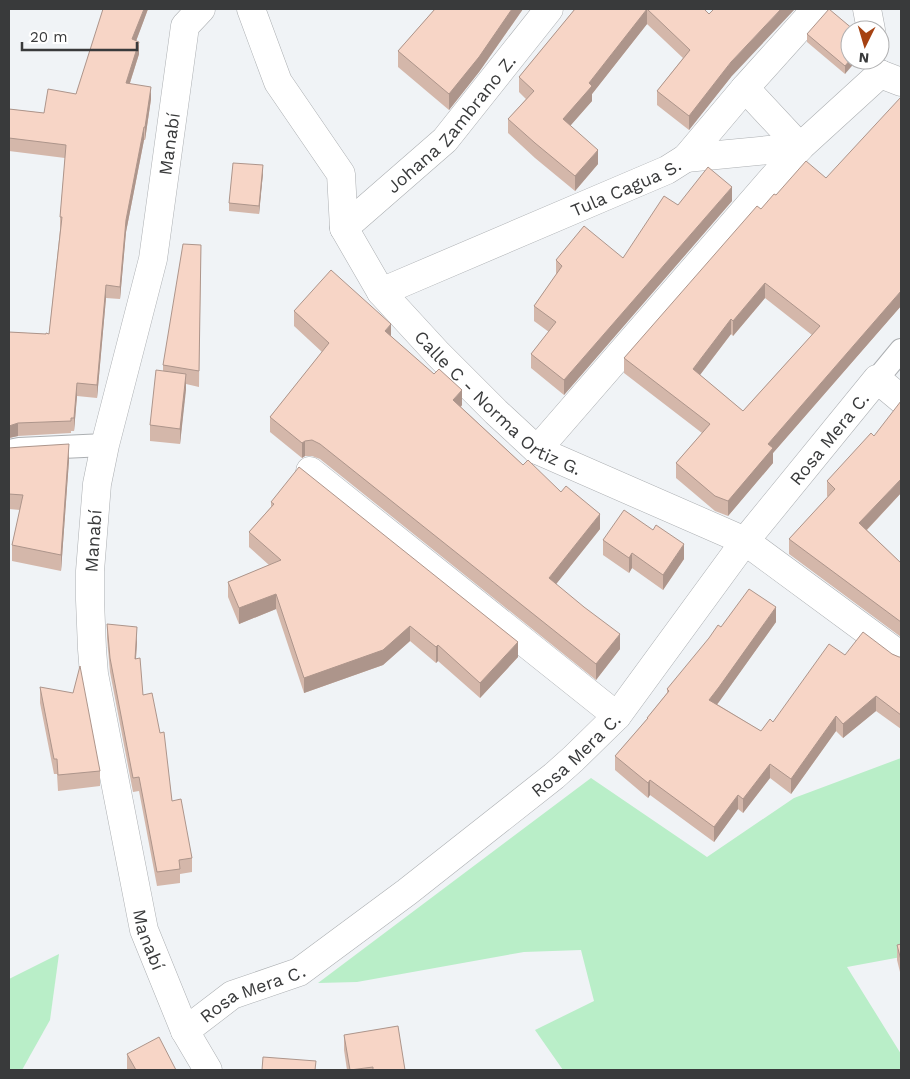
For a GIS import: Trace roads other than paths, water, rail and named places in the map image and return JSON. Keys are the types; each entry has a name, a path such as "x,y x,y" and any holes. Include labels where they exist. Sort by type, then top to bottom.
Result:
{"street":[{"name":"Manabí","path":"201,9 185,26 153,258 105,445 97,484 90,571 90,600 94,674 144,930 185,1031 208,1070"},
{"name":"Calle C - Norma Ortiz G.","path":"251,9 278,82 341,174 344,228 381,292 438,354 496,412 537,450 744,541 901,656"},
{"name":"Johana Zambrano Z.","path":"344,228 445,140 549,9"},
{"name":"Tula Cagua S.","path":"381,292 667,170 686,158 745,88 816,9"},
{"path":"537,450 800,147 886,72"},
{"path":"745,88 800,147"},
{"path":"686,158 800,147"},
{"path":"877,379 901,399"},
{"name":"Rosa Mera C.","path":"185,1031 232,994 298,972 407,892 573,759 617,716 744,541 877,379"},
{"path":"310,472 617,716"}],"lane":[{"path":"877,379 901,350"},
{"path":"9,451 105,445"}]}
